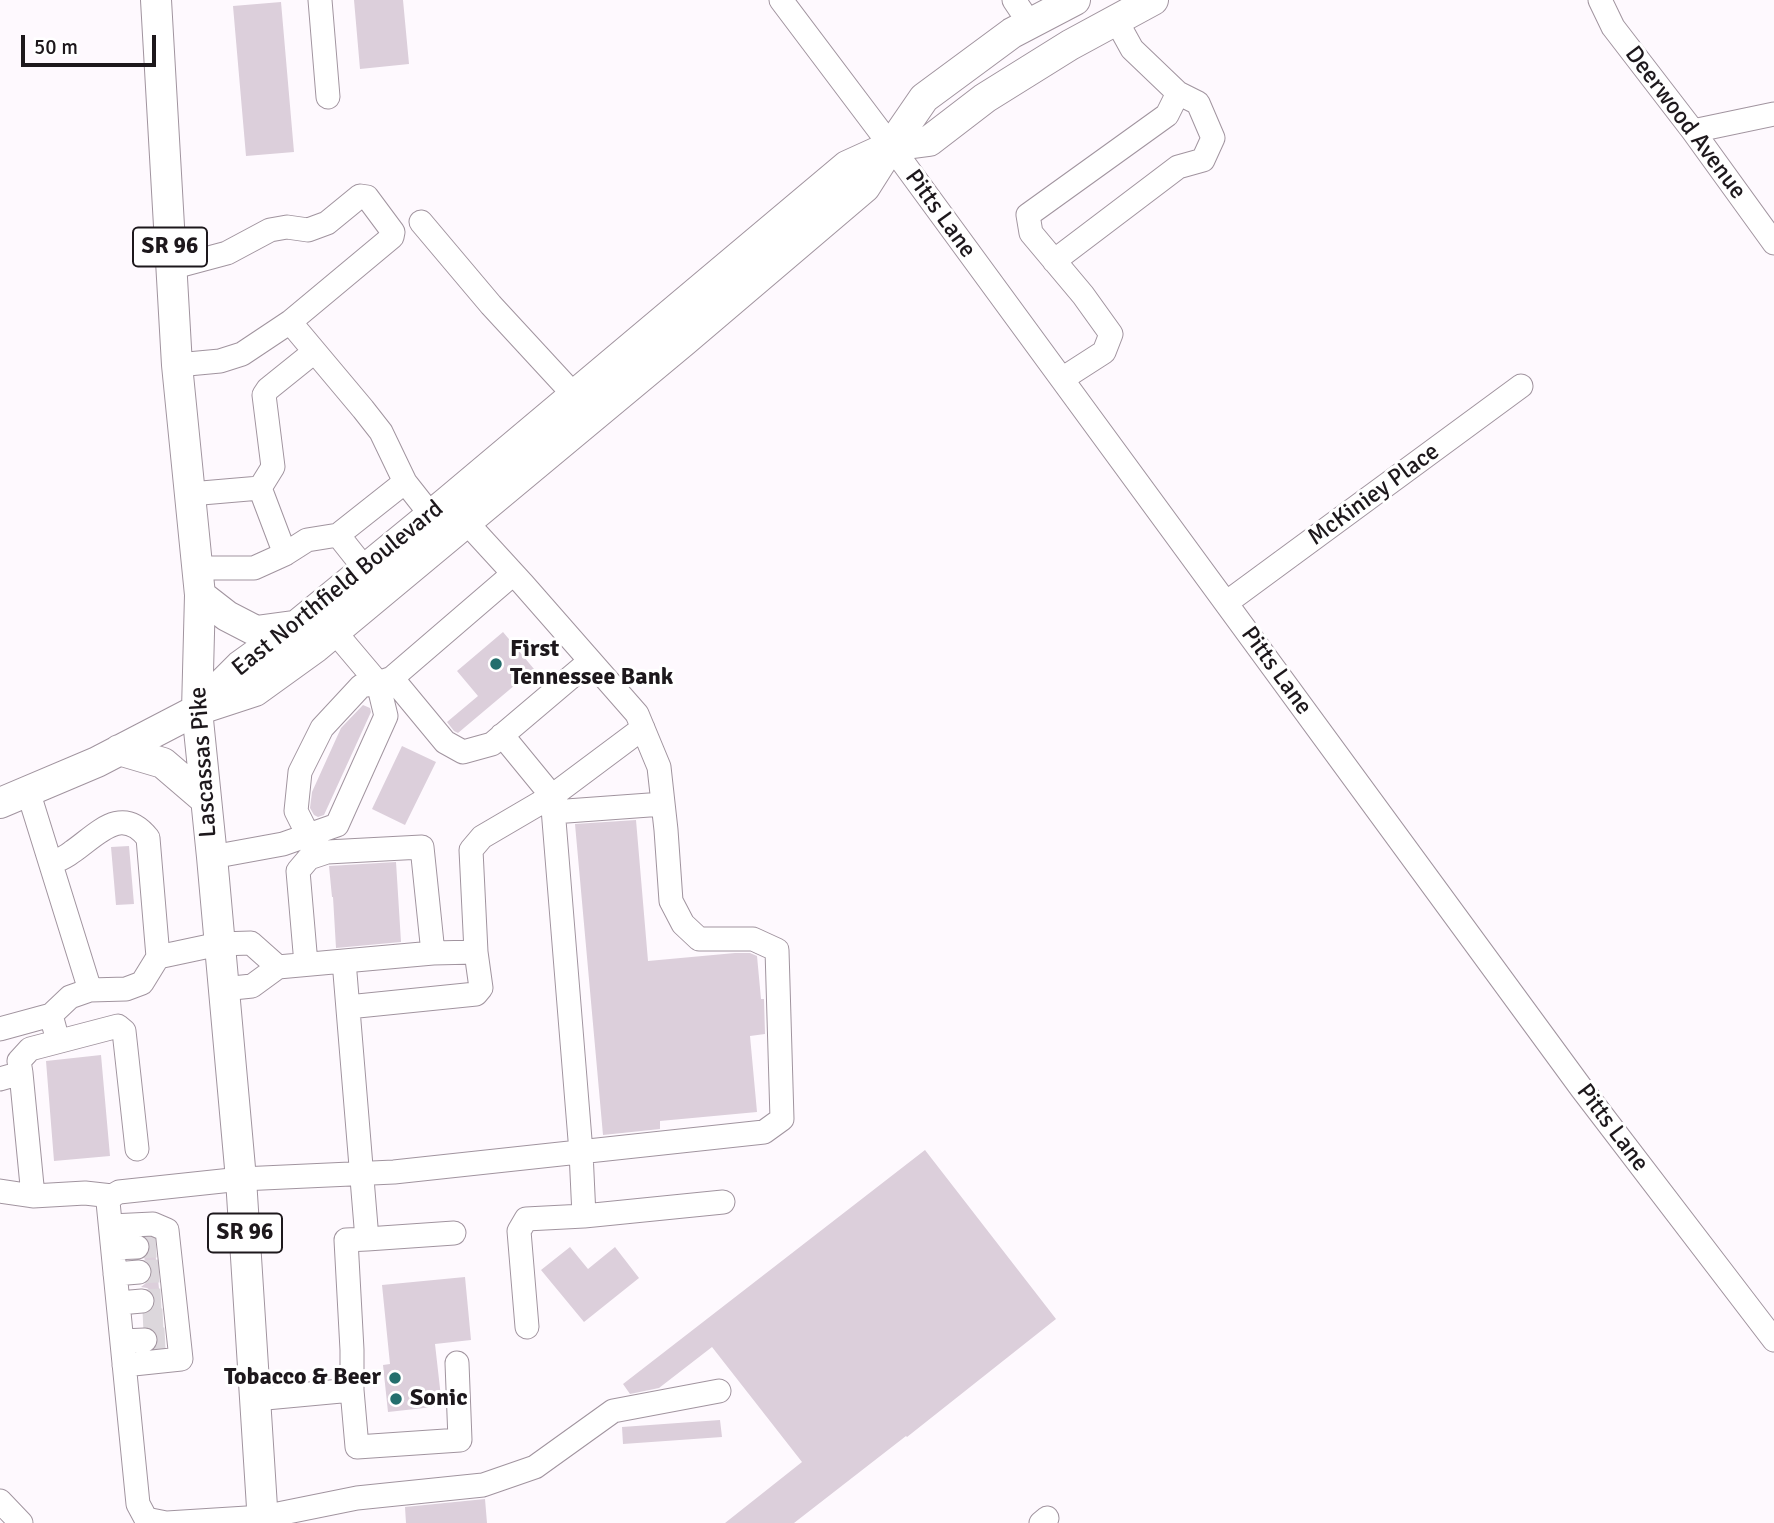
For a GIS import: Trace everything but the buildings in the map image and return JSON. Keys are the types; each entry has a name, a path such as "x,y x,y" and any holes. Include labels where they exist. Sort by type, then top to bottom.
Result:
{"main road":[{"name":"Lascassas Pike","path":"156,0 177,366 199,582 197,710 241,1179 263,1520"},
{"path":"891,146 924,98 1012,33 1022,12 1075,0"},
{"name":"East Northfield Boulevard","path":"197,710 240,666 297,625 365,569 448,513 675,330 847,166 891,146 929,141 985,97 1070,45 1153,0"},
{"name":"East Northfield Boulevard","path":"197,710 255,691 334,632 448,513 575,396 675,330"},
{"path":"199,582 227,616 256,631 297,625"},
{"path":"0,803 97,762 197,710"},
{"path":"119,750 163,763 205,799"}],"street":[{"path":"320,0 328,97"},
{"name":"Pitts Lane","path":"780,0 891,146 1582,1089 1774,1340"},
{"name":"Deerwood Avenue","path":"1600,0 1613,27 1774,243"},
{"path":"1054,261 1178,167 1203,160 1213,138 1198,103 1178,93 1132,49 1116,20"},
{"path":"1062,379 1104,352 1111,334 1083,295 1031,233 1028,215 1167,115 1178,93"},
{"path":"1693,131 1774,114"},
{"path":"171,268 227,253 270,230 288,227 308,230 327,223 360,196 367,197 393,232 392,237 290,322 242,354 220,361 177,366"},
{"path":"421,222 491,305 575,396"},
{"path":"124,1364 181,1359 115,1274 108,1202 118,1192 241,1179 394,1172 764,1132 782,1119 777,950 753,939 699,939 683,924 671,901 659,767 637,714 513,574 448,513 405,482 381,432 290,322"},
{"path":"260,488 273,467 264,395 268,388 314,352"},
{"name":"McKiniey Place","path":"1226,603 1521,386"},
{"path":"199,582 254,568 285,554 307,540 338,535 405,482"},
{"path":"190,494 260,488"},
{"path":"260,488 285,554"},
{"path":"338,535 365,569"},
{"path":"308,835 296,811 300,772 322,728 361,686 385,681 513,574"},
{"path":"334,632 433,728 445,743 463,752 492,744 590,661"},
{"path":"212,857 283,844 337,825 386,716 385,681"},
{"path":"348,1007 476,994 481,988 476,952 471,850 482,837 552,804 643,728"},
{"path":"502,735 552,804 584,1216"},
{"path":"28,791 90,990"},
{"path":"552,804 663,804"},
{"path":"0,1028 51,1015 71,997 90,990 126,989 142,984 158,957 148,838 141,829 126,822 113,823 52,863"},
{"path":"306,964 298,871 309,858 327,852 422,847 433,953"},
{"path":"158,957 219,944 250,943 278,967"},
{"path":"223,989 252,986 278,967 433,953 476,952"},
{"path":"344,961 367,1239"},
{"path":"51,1015 58,1041"},
{"path":"33,1196 10,1076 30,1049 118,1026 124,1031 137,1149"},
{"path":"0,1191 33,1196 85,1193 112,1196"},
{"path":"527,1327 519,1231 526,1219 723,1202"},
{"path":"112,1237 153,1224 167,1230 154,1246 157,1272 151,1320 124,1364 138,1504 152,1522 263,1520 357,1498 483,1485 535,1467 613,1411 719,1391"},
{"path":"454,1233 346,1240 357,1447 460,1440 457,1363"},
{"path":"112,1237 154,1246"},
{"path":"115,1274 157,1272"},
{"path":"255,1399 352,1390"},
{"path":"0,1501 21,1523"}],"tunnel":[{"path":"137,1247 156,1246"},
{"path":"139,1272 159,1271"},
{"path":"142,1301 161,1300"},
{"path":"143,1321 163,1320"},
{"path":"145,1340 165,1339"}],"place":[{"name":"First Tennessee Bank","path":"496,664"},
{"name":"Tobacco & Beer","path":"395,1378"},
{"name":"Sonic","path":"396,1399"}]}
